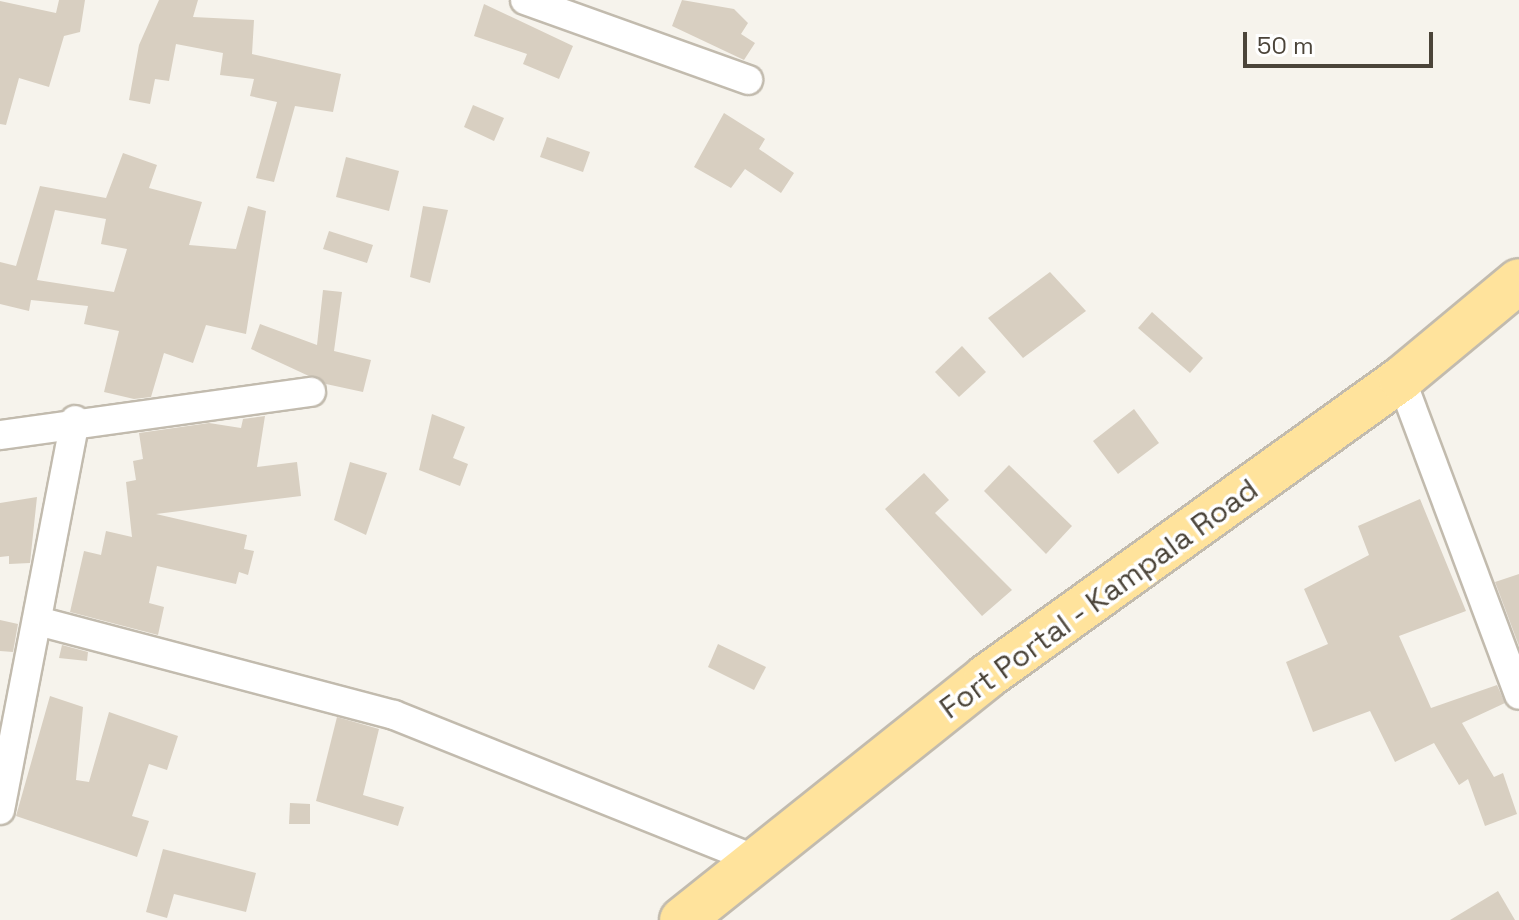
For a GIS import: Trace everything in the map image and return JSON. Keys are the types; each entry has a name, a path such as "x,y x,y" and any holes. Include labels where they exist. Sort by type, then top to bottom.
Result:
{"main road":[{"name":"Fort Portal - Kampala Road","path":"682,920 761,862 986,677 1401,379 1519,281"}],"street":[{"path":"525,0 748,80"},
{"path":"1401,379 1519,695"},
{"path":"0,435 75,420 311,392"},
{"path":"0,810 75,420"},
{"path":"38,621 394,715 761,862"}],"building":[{"path":"59,0 85,0 80,32 64,36 49,87 19,78 6,125 0,124 0,1 56,13"},
{"path":"159,0 198,0 193,17 254,20 252,54 341,74 333,112 295,106 274,182 256,178 277,102 250,96 254,79 220,75 223,53 176,44 169,81 155,79 150,104 129,100 139,45"},
{"path":"682,0 734,9 748,23 741,34 755,43 744,60 672,26"},
{"path":"484,4 573,46 559,79 523,64 527,54 474,36"},
{"path":"473,105 504,118 494,141 464,127"},
{"path":"724,113 765,139 759,149 794,173 781,193 745,169 731,188 694,167"},
{"path":"547,137 590,152 583,172 540,157"},
{"path":"123,153 157,165 149,188 202,202 189,245 236,249 248,206 266,211 246,334 206,325 193,363 164,353 151,397 134,399 104,392 119,331 84,324 88,306 31,300 29,311 0,304 0,262 16,266 40,186 106,198","holes":["55,210 106,219 101,244 127,249 114,292 37,280"]},
{"path":"346,157 399,171 389,211 336,197"},
{"path":"423,206 448,210 430,283 410,277"},
{"path":"329,231 373,245 367,263 323,249"},
{"path":"1050,272 1086,311 1023,358 988,318"},
{"path":"323,290 342,292 334,351 371,360 363,392 326,384 251,349 260,324 317,345"},
{"path":"1152,312 1203,358 1190,373 1138,328"},
{"path":"962,346 986,372 959,397 935,372"},
{"path":"1134,409 1159,443 1118,474 1093,441"},
{"path":"432,414 465,427 453,458 468,464 460,486 419,470"},
{"path":"265,416 257,467 297,462 301,496 156,514 247,535 244,549 254,551 248,575 239,572 236,584 157,566 149,603 164,607 158,635 70,612 84,551 101,555 106,531 132,537 126,482 136,480 133,461 143,459 139,433 209,423 241,428 243,419"},
{"path":"350,462 387,473 366,535 334,520"},
{"path":"1009,465 1072,526 1046,554 984,491"},
{"path":"924,473 949,500 935,513 1012,590 982,616 885,509"},
{"path":"37,497 30,563 9,564 9,556 0,557 0,503"},
{"path":"1420,499 1466,611 1399,636 1431,708 1497,685 1505,703 1462,723 1494,777 1503,773 1517,814 1485,826 1468,779 1459,785 1434,743 1395,762 1370,711 1313,732 1286,662 1328,644 1304,589 1369,555 1358,526"},
{"path":"1519,574 1519,646 1495,582"},
{"path":"0,620 18,624 13,652 0,651"},
{"path":"718,644 766,667 754,690 708,667"},
{"path":"62,645 88,652 87,661 59,658"},
{"path":"50,696 83,707 76,780 89,782 109,712 178,736 167,770 149,764 132,816 149,821 137,857 16,816"},
{"path":"337,717 379,729 363,795 404,807 398,826 316,801"},
{"path":"290,803 310,804 310,824 289,824"},
{"path":"163,849 256,873 246,912 174,894 167,918 146,912"},
{"path":"1498,891 1515,920 1450,920"}]}
